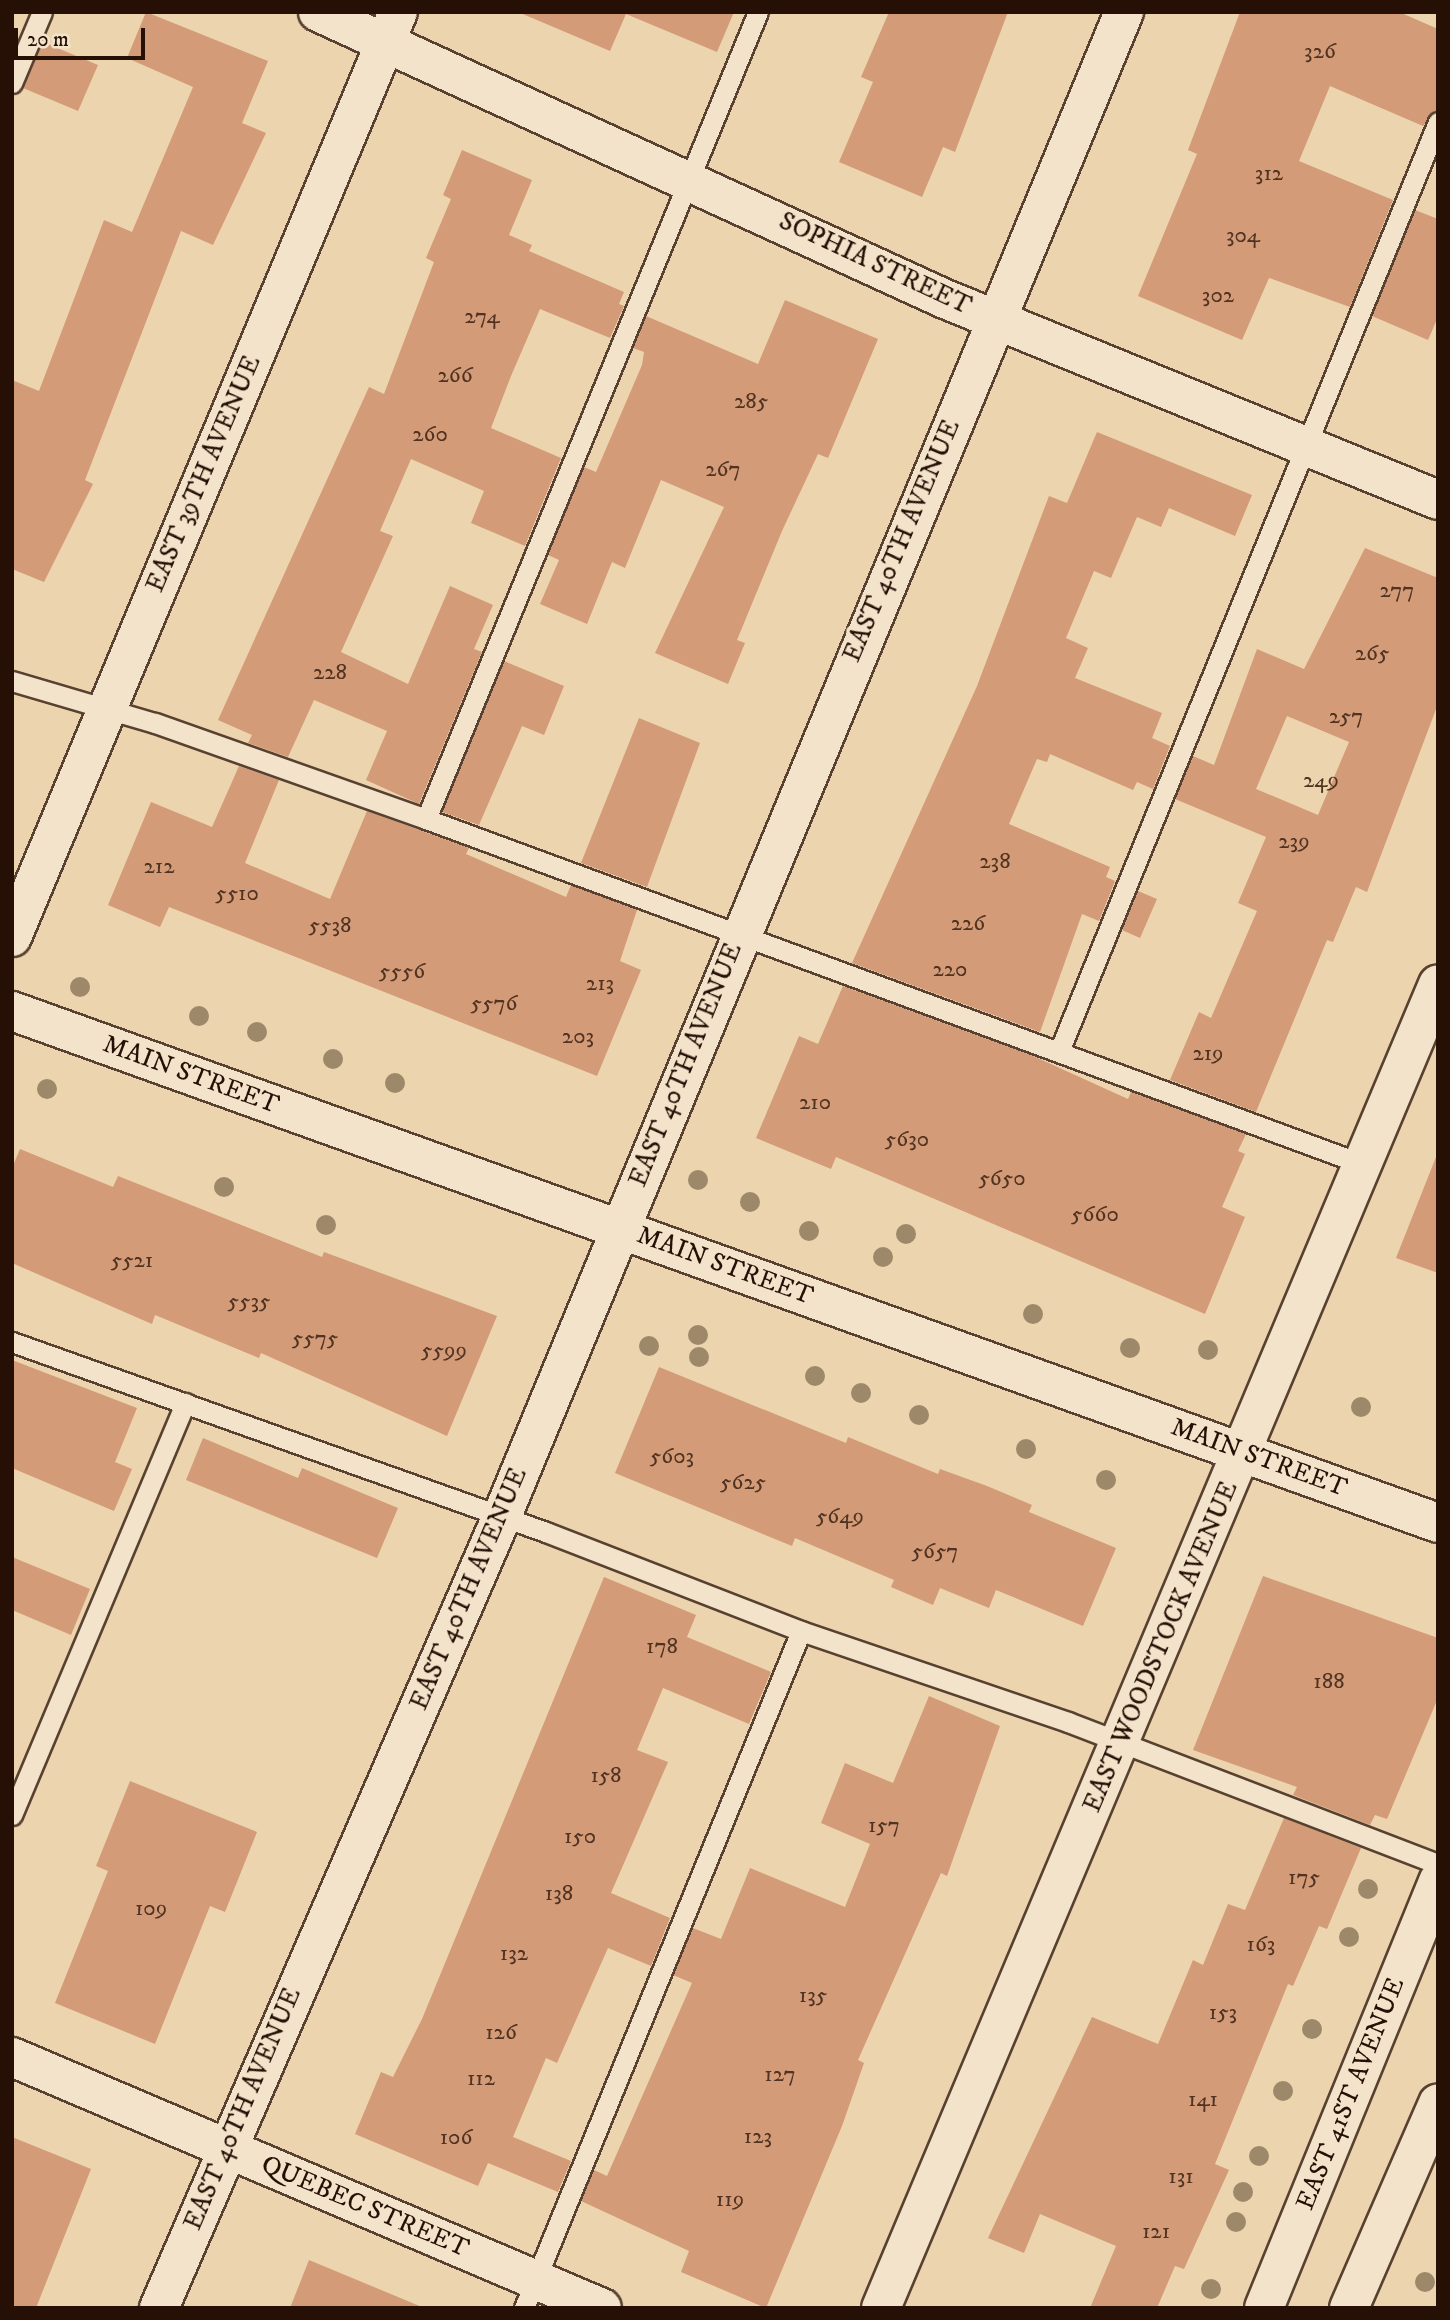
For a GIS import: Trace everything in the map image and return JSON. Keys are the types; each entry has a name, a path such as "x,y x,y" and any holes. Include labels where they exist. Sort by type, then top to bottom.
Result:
{"street":[{"name":"SOPHIA STREET","path":"318,12 392,27 689,177 994,318 1438,500"},
{"name":"EAST 40TH AVENUE","path":"159,2308 225,2148 502,1516 738,936 1124,12"},
{"name":"EAST 39TH AVENUE","path":"12,937 392,27"},
{"name":"EAST WOODSTOCK AVENUE","path":"881,2308 1121,1746 1438,984"},
{"name":"MAIN STREET","path":"12,1011 1438,1523"},
{"name":"EAST 41ST AVENUE","path":"1264,2308 1438,1881"},
{"name":"QUEBEC STREET","path":"12,2057 225,2148 530,2294 602,2308"},
{"path":"1349,2308 1438,2103"}],"lane":[{"path":"12,83 41,12"},
{"path":"426,819 758,12"},
{"path":"1060,1049 1438,121"},
{"path":"12,681 426,819 738,936 1060,1049 1362,1164"},
{"path":"12,1342 502,1516 801,1631 1438,1864"},
{"path":"12,1815 185,1403"},
{"path":"530,2294 801,1631"}],"building":[{"path":"146,12 268,61 242,123 266,133 213,245 181,231 85,480 93,484 44,582 12,569 12,380 39,391 104,220 132,232 193,87 127,58"},
{"path":"518,12 734,12 717,52 626,14 610,51"},
{"path":"889,12 1008,12 955,152 943,147 922,197 839,162 873,82 861,77"},
{"path":"1240,12 1399,12 1438,29 1438,110 1423,126 1330,86 1299,161 1393,200 1350,307 1269,278 1242,340 1138,296 1197,154 1188,150"},
{"path":"43,42 98,65 78,111 23,88"},
{"path":"462,150 532,180 509,235 532,245 529,251 624,292 619,304 624,306 610,338 540,309 511,376 491,428 561,458 525,546 471,523 484,491 411,459 380,531 393,536 341,652 408,684 450,586 493,605 474,649 482,652 419,804 366,780 387,731 314,700 288,757 248,743 252,735 218,720 369,387 384,394 434,262 426,258 451,199 443,195"},
{"path":"1415,210 1438,219 1438,317 1428,340 1372,316"},
{"path":"785,300 878,339 828,458 818,454 782,531 737,640 745,643 728,684 655,653 724,507 661,480 625,568 612,562 587,624 540,604 559,560 548,555 584,467 596,472 642,365 644,352 633,348 646,316 758,364"},
{"path":"1097,432 1252,495 1235,536 1169,508 1161,527 1137,517 1111,578 1094,571 1066,638 1088,648 1075,678 1162,713 1152,738 1170,746 1153,789 1137,782 1133,790 1050,754 1047,762 1037,759 1009,824 1110,867 1106,877 1115,881 1099,921 1082,914 1040,1032 852,963 977,686 1049,496 1067,503"},
{"path":"1365,548 1438,578 1438,704 1367,892 1356,887 1333,942 1327,940 1256,1112 1170,1080 1199,1012 1211,1018 1257,911 1238,903 1266,837 1175,799 1193,756 1214,765 1257,649 1304,669","holes":["1287,716 1349,742 1318,815 1256,789"]},
{"path":"504,661 564,686 544,735 522,726 479,825 442,812"},
{"path":"639,718 700,743 647,887 581,863"},
{"path":"239,766 279,780 245,863 330,899 367,811 469,848 466,854 566,897 571,885 637,910 620,961 641,970 597,1076 169,907 160,927 108,905 151,802 212,827"},
{"path":"1138,891 1157,899 1140,938 1122,930"},
{"path":"843,986 1031,1055 1128,1099 1131,1092 1246,1134 1238,1151 1245,1154 1222,1207 1245,1217 1205,1314 836,1157 831,1169 756,1138 799,1036 818,1044"},
{"path":"20,1149 113,1187 118,1176 322,1257 324,1252 497,1316 447,1436 261,1353 259,1358 155,1315 152,1324 12,1263 12,1168"},
{"path":"1438,1157 1438,1273 1396,1258"},
{"path":"12,1360 137,1408 115,1462 132,1469 114,1511 12,1468"},
{"path":"659,1367 846,1443 848,1437 938,1474 940,1469 987,1486 1032,1505 1029,1512 1116,1548 1083,1626 996,1590 989,1608 940,1588 933,1605 891,1587 894,1580 795,1538 792,1546 615,1473"},
{"path":"203,1438 298,1478 302,1468 398,1508 377,1558 186,1480"},
{"path":"12,1557 90,1589 71,1635 12,1610"},
{"path":"1263,1576 1438,1638 1438,1698 1387,1819 1375,1815 1370,1825 1293,1795 1297,1787 1193,1750"},
{"path":"604,1577 696,1615 687,1637 771,1672 749,1724 663,1688 637,1750 668,1762 611,1893 670,1918 651,1966 608,1948 557,2063 546,2058 513,2137 571,2161 558,2192 488,2163 478,2186 355,2134 381,2072 393,2077 422,2019"},
{"path":"929,1696 1000,1726 947,1876 941,1873 858,2060 864,2063 842,2126 766,2308 681,2272 689,2251 581,2201 594,2170 607,2176 692,1983 673,1975 693,1928 721,1939 750,1868 845,1907 870,1844 821,1823 845,1763 893,1783"},
{"path":"130,1781 257,1832 225,1912 210,1906 155,2044 55,2003 108,1871 96,1866"},
{"path":"1284,1818 1361,1848 1327,1929 1319,1926 1293,1986 1288,1984 1215,2164 1229,2170 1184,2269 1175,2266 1157,2308 1090,2308 1116,2246 1040,2214 1024,2253 988,2238 1092,2017 1158,2044 1193,1960 1203,1965 1228,1904 1245,1910"},
{"path":"12,2137 91,2169 36,2308 12,2308"},
{"path":"309,2260 422,2307 290,2308"}]}
